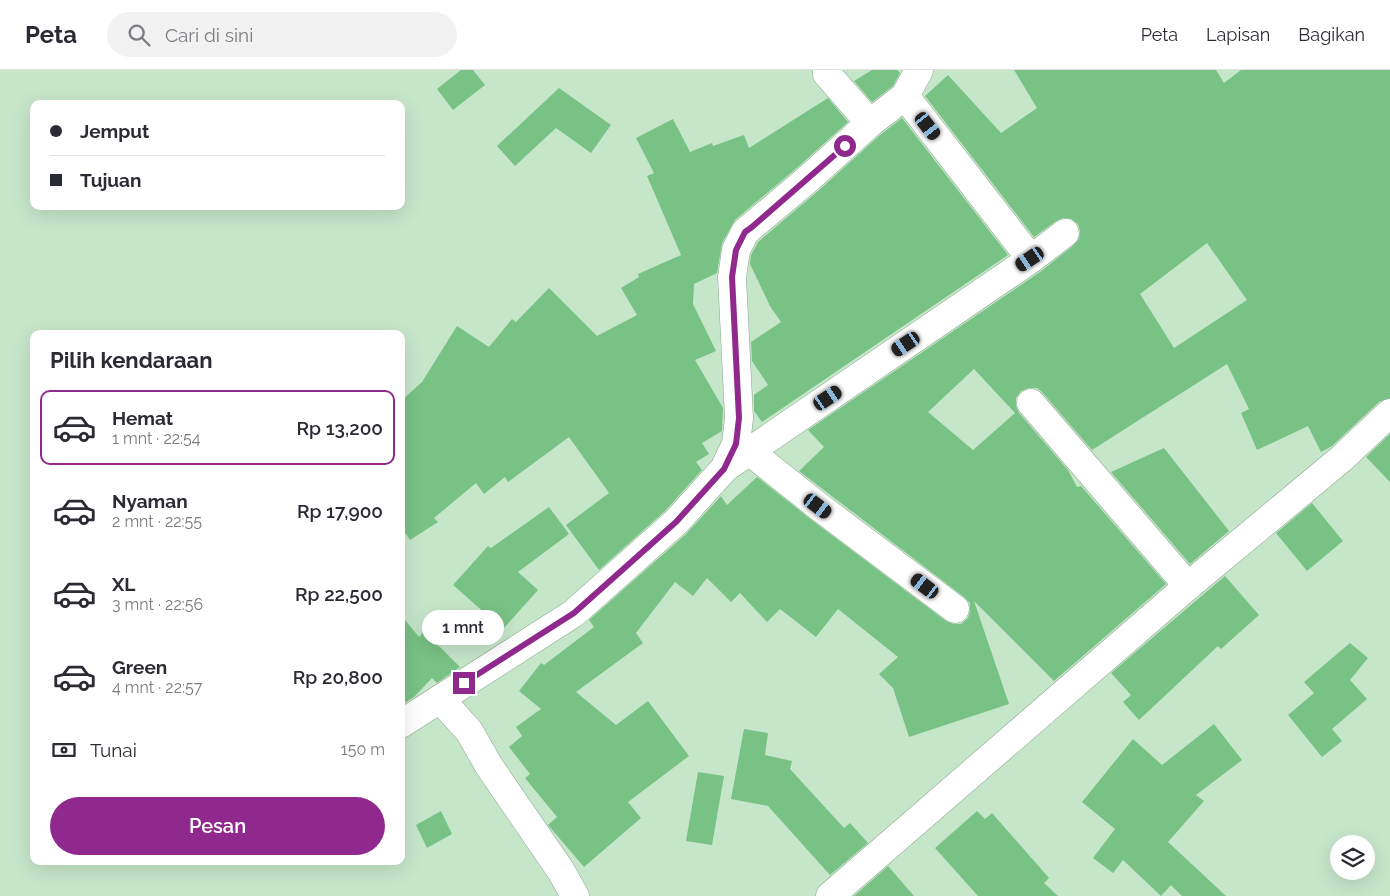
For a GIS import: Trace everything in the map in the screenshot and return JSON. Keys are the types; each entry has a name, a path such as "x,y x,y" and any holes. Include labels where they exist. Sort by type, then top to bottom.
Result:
{"street":[{"path":"827,70 828,74 870,123"},
{"path":"724,469 736,444 739,418 732,277 736,250 745,232 870,123 905,96 919,70"},
{"path":"905,96 1030,259"},
{"path":"405,721 574,613 676,522 724,469 1065,234"},
{"path":"1031,403 1188,586"},
{"path":"830,896 1188,586 1341,459 1390,413"},
{"path":"749,451 818,506 955,609"},
{"path":"440,699 469,731 489,766 561,871 575,896"}],"building":[{"path":"461,70 473,70 485,85 453,110 437,89"},
{"path":"872,70 897,70 900,73 893,86 872,102 854,81"},
{"path":"1014,70 1216,70 1224,83 1241,70 1390,70 1390,398 1379,402 1332,446 1321,452 1308,426 1257,450 1241,413 1249,409 1227,364 1092,450 1042,392 1037,388 1021,391 1016,398 1016,406 1019,413 1068,470 1077,487 1081,486 1166,584 1054,681 974,601 1009,704 909,737 893,688 879,674 898,657 838,609 816,637 780,609 767,622 740,593 731,602 707,578 693,596 675,582 636,633 643,643 576,692 616,725 648,701 689,756 628,802 641,818 584,867 548,825 557,817 525,778 530,774 509,747 522,736 516,727 541,709 519,691 541,663 544,665 594,627 589,620 686,534 721,496 727,505 757,477 946,621 953,624 961,624 968,618 970,603 964,597 799,471 824,447 808,430 1040,272 1079,239 1080,231 1078,224 1071,219 1063,218 1034,237 925,96 948,75 1001,133 1037,108","holes":["1207,243 1247,300 1174,348 1140,294","974,369 1015,413 973,450 928,412"]},
{"path":"559,88 611,125 591,153 556,128 515,166 497,146"},
{"path":"828,98 848,122 735,220 722,243 717,273 694,284 693,304 716,351 695,360 723,408 722,431 702,443 709,454 696,462 702,470 665,511 599,570 566,525 609,493 569,437 508,482 505,477 484,494 476,483 434,518 438,522 410,540 405,533 405,397 422,382 457,326 489,347 512,319 516,322 549,288 597,336 637,315 621,288 639,277 638,274 681,255 647,176 654,173 636,138 673,119 690,152 712,143 713,146 744,135 749,148"},
{"path":"902,118 1008,255 762,422 754,411 754,395 768,385 752,361 751,342 781,322 770,306 750,264 751,255 758,242"},
{"path":"1390,434 1390,482 1366,457"},
{"path":"1164,448 1229,531 1190,564 1111,472"},
{"path":"1312,503 1343,541 1307,571 1276,533"},
{"path":"549,507 569,534 518,572 538,590 503,629 453,585 488,546 491,548"},
{"path":"1225,576 1259,615 1221,649 1218,646 1139,720 1123,702 1131,695 1111,673"},
{"path":"405,620 419,637 424,631 460,667 437,683 432,678 414,697 405,703"},
{"path":"1350,643 1368,658 1350,680 1367,699 1332,729 1342,741 1322,757 1288,715 1314,693 1304,682"},
{"path":"1214,724 1242,760 1196,795 1204,801 1168,842 1226,896 1182,896 1171,885 1161,896 1123,860 1113,873 1093,858 1115,829 1082,802 1133,739 1162,765"},
{"path":"744,729 768,733 765,755 792,761 790,769 844,828 850,823 868,843 830,875 768,806 731,799"},
{"path":"698,772 724,776 712,845 686,841"},
{"path":"441,811 452,834 427,848 416,825"},
{"path":"977,811 985,819 992,813 1049,878 1044,883 1058,896 978,896 935,848"},
{"path":"888,866 914,896 854,896"}],"route":[{"path":"464,683 574,613 676,522 724,469 736,444 739,418 732,277 736,250 745,232 845,146"}]}
